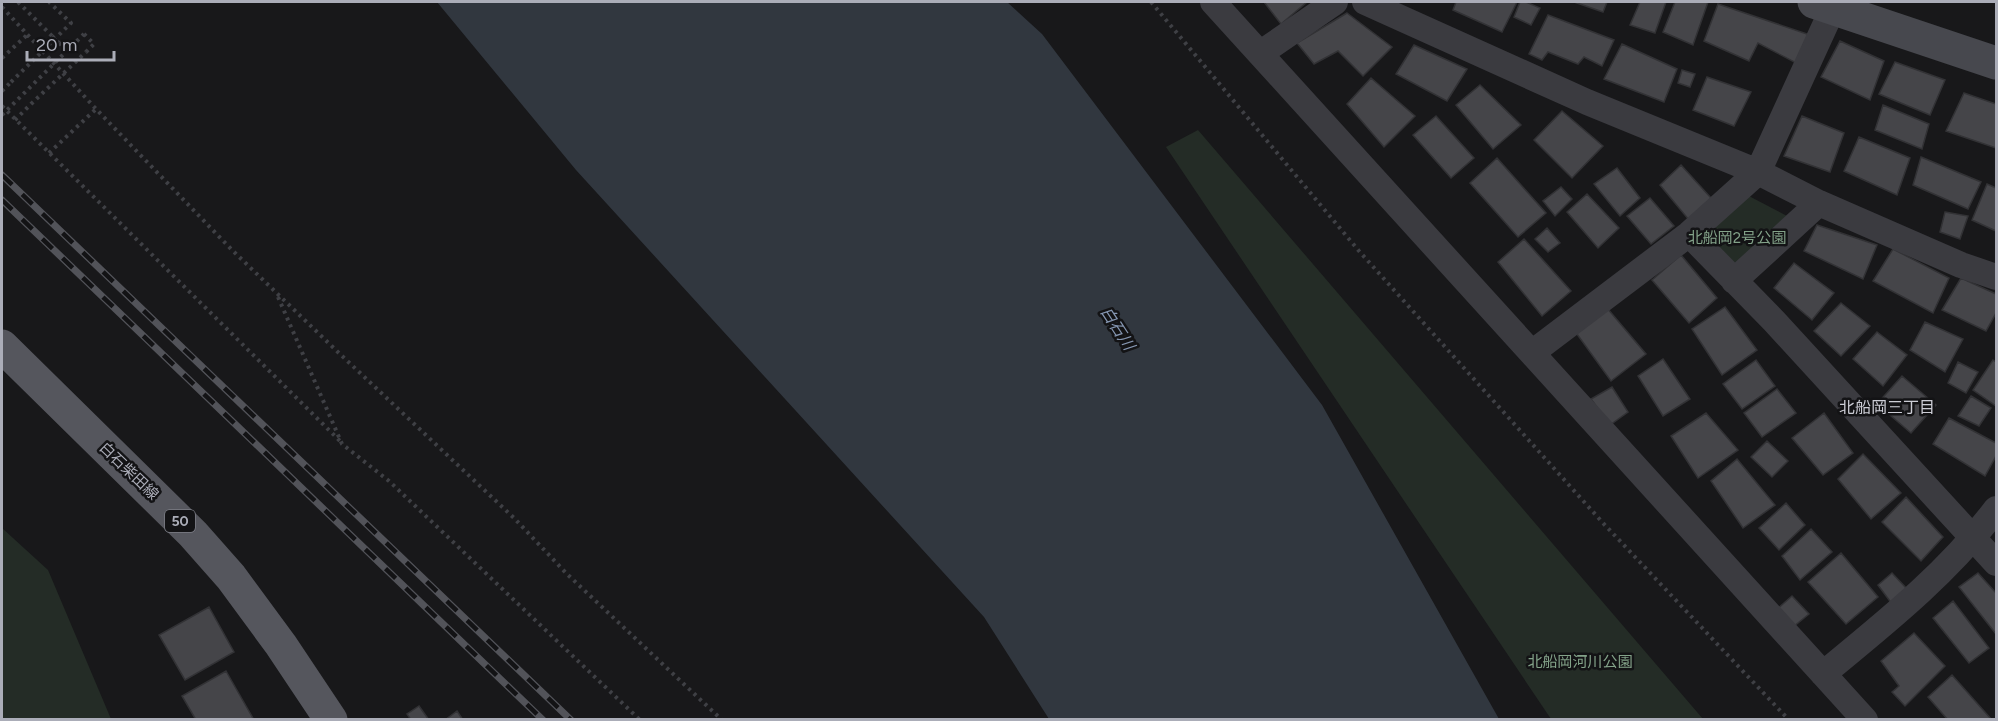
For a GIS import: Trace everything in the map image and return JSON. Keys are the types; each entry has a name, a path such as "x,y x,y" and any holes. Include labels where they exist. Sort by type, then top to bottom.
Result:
{"main road":[{"name":"白石柴田線","path":"2,346 193,534 231,577 281,645 331,720"}],"street":[{"path":"1213,2 1865,720"},
{"path":"1261,53 1335,2"},
{"path":"1365,2 1587,102 1758,172 1819,203 1961,265 1996,277"},
{"path":"1533,352 1689,234 1758,172 1823,5 1996,63"},
{"path":"1734,281 1819,203"},
{"path":"1689,234 1774,321 1996,563"},
{"path":"1824,674 1907,604 1974,539 1996,509"}],"path":[{"path":"18,2 67,50"},
{"path":"2,91 71,23 49,2"},
{"path":"1151,2 1367,260 1604,523 1790,720"},
{"path":"2,7 78,90 232,250 514,518 567,574 722,720"},
{"path":"2,115 84,34 94,44 15,120"},
{"path":"2,58 27,35"},
{"path":"2,106 342,444 389,481 640,720"},
{"path":"49,153 96,109"},
{"path":"277,294 342,444"}],"green space":[{"name":"北船岡河川公園","path":"1198,130 1703,719 1551,719 1166,147"},
{"name":"北船岡2号公園","path":"1747,195 1789,217 1736,272 1704,238"},
{"path":"2,528 48,570 111,719 2,719"}],"water":[{"name":"白石川","path":"437,2 1007,2 1042,34 1322,405 1499,719 1049,719 984,617 576,170"}],"building":[{"path":"1264,2 1307,2 1281,24"},
{"path":"1456,2 1517,2 1502,32 1453,10"},
{"path":"1520,2 1540,8 1531,25 1514,17"},
{"path":"1574,2 1607,2 1603,12"},
{"path":"1640,2 1666,2 1655,33 1630,25"},
{"path":"1675,2 1708,2 1693,45 1663,32"},
{"path":"1718,4 1810,35 1800,65 1758,43 1749,61 1704,41"},
{"path":"1347,13 1392,47 1363,76 1338,51 1314,64 1297,43"},
{"path":"1548,15 1614,40 1602,66 1584,57 1578,64 1548,52 1542,60 1529,54"},
{"path":"1840,41 1884,61 1870,100 1821,77"},
{"path":"1622,44 1677,69 1664,102 1604,79"},
{"path":"1414,45 1467,69 1447,101 1396,74"},
{"path":"1895,62 1945,80 1930,115 1879,94"},
{"path":"1682,70 1695,74 1690,87 1678,83"},
{"path":"1707,77 1751,92 1734,126 1693,110"},
{"path":"1371,78 1415,116 1384,147 1347,104"},
{"path":"1480,85 1521,125 1493,149 1456,105"},
{"path":"1964,93 1996,104 1996,148 1946,131"},
{"path":"1883,105 1929,124 1922,149 1875,130"},
{"path":"1562,111 1603,146 1572,178 1534,140"},
{"path":"1436,116 1474,158 1451,178 1413,135"},
{"path":"1802,116 1844,133 1830,172 1784,156"},
{"path":"1859,137 1910,158 1897,195 1844,171"},
{"path":"1921,157 1981,182 1968,209 1913,185"},
{"path":"1497,158 1546,213 1518,237 1470,183"},
{"path":"1681,165 1711,198 1689,220 1660,185"},
{"path":"1617,168 1640,198 1620,216 1594,184"},
{"path":"1987,184 1996,188 1996,231 1972,220"},
{"path":"1561,187 1572,199 1555,216 1543,201"},
{"path":"1587,194 1619,228 1598,248 1567,212"},
{"path":"1650,198 1674,226 1651,244 1627,216"},
{"path":"1945,212 1968,216 1960,239 1940,232"},
{"path":"1817,225 1877,245 1863,279 1804,251"},
{"path":"1547,228 1560,243 1548,252 1535,239"},
{"path":"1524,239 1571,291 1542,316 1498,262"},
{"path":"1893,249 1949,278 1933,313 1873,281"},
{"path":"1681,255 1717,298 1689,323 1652,280"},
{"path":"1794,263 1834,293 1812,320 1774,288"},
{"path":"1961,278 1996,294 1996,313 1986,331 1942,310"},
{"path":"1841,303 1870,326 1841,356 1814,331"},
{"path":"1725,307 1757,350 1722,375 1692,329"},
{"path":"1607,308 1646,354 1611,381 1574,330"},
{"path":"1925,322 1963,339 1945,372 1910,350"},
{"path":"1877,332 1907,355 1883,386 1853,359"},
{"path":"1663,359 1690,399 1663,416 1638,376"},
{"path":"1756,360 1775,386 1742,409 1723,384"},
{"path":"1993,360 1996,362 1996,406 1973,390"},
{"path":"1958,362 1978,372 1966,393 1948,383"},
{"path":"1902,376 1936,405 1911,433 1877,404"},
{"path":"1612,387 1628,412 1610,425 1591,399"},
{"path":"1777,389 1796,413 1762,437 1744,413"},
{"path":"1971,396 1991,408 1979,426 1958,416"},
{"path":"1706,413 1738,450 1698,478 1671,436"},
{"path":"1824,413 1853,453 1823,475 1792,438"},
{"path":"1949,418 1996,443 1996,456 1985,476 1933,444"},
{"path":"1767,441 1788,461 1772,477 1751,457"},
{"path":"1863,454 1901,493 1871,519 1838,479"},
{"path":"1737,459 1775,505 1743,528 1711,481"},
{"path":"1906,497 1943,537 1921,561 1882,522"},
{"path":"1786,503 1805,525 1779,550 1759,528"},
{"path":"1811,529 1832,552 1800,580 1782,556"},
{"path":"1841,553 1878,597 1846,624 1808,582"},
{"path":"1892,573 1908,590 1892,604 1878,585"},
{"path":"1978,573 1996,593 1996,634 1959,587"},
{"path":"1792,596 1809,614 1793,627 1776,610"},
{"path":"1953,601 1989,648 1969,663 1933,618"},
{"path":"209,607 234,652 185,680 159,635"},
{"path":"1914,633 1945,666 1905,706 1892,692 1899,686 1881,661"},
{"path":"226,671 254,720 196,720 182,696"},
{"path":"1952,675 1992,720 1948,720 1928,697"},
{"path":"419,706 429,720 411,720 407,714"},
{"path":"457,711 463,720 445,720"}],"railway":[{"path":"2,175 571,720"},
{"path":"2,200 543,720"}],"district":[{"name":"北船岡三丁目","path":"1887,407"}]}
